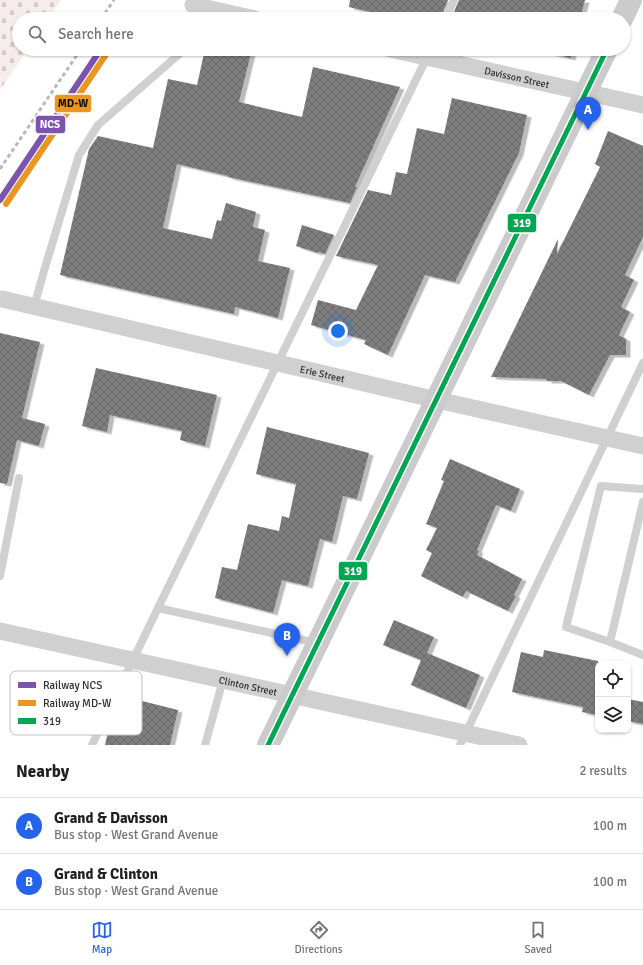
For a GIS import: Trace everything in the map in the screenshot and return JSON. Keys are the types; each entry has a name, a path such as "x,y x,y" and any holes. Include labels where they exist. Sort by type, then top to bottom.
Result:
{"main road":[{"path":"625,12 631,0"},
{"path":"268,745 604,56"}],"street":[{"path":"200,9 216,12"},
{"name":"Davisson Street","path":"441,56 643,105"},
{"name":"Erie Street","path":"2,299 437,400 643,446"},
{"name":"Clinton Street","path":"0,631 292,695 462,739 519,745"}],"lane":[{"path":"448,12 454,0"},
{"path":"34,307 79,155 98,126 177,56"},
{"path":"127,671 428,56"},
{"path":"462,739 643,363"},
{"path":"0,576 19,478"},
{"path":"643,489 601,486 566,627 643,655"},
{"path":"610,642 643,502"},
{"path":"158,608 317,644"},
{"path":"204,745 223,680"},
{"path":"92,745 97,735"}],"green space":[{"path":"0,0 61,0 53,12 12,12 12,56 23,56 0,90"}],"building":[{"path":"350,0 448,0 443,12 371,12 349,7"},
{"path":"459,0 585,0 582,12 454,12"},
{"path":"203,56 250,56 239,102 302,117 313,67 400,87 355,187 357,187 350,203 228,177 177,164 163,228 212,239 217,220 221,221 226,203 256,212 253,227 265,230 258,261 290,268 278,318 235,307 234,314 60,275 89,149 98,136 153,148 168,79 197,85"},
{"path":"452,98 527,115 519,153 455,282 425,275 388,355 364,344 366,340 311,325 318,300 356,310 378,265 336,256 368,190 391,195 396,172 407,174 417,128 444,134"},
{"path":"608,131 643,146 643,237 625,275 634,280 621,307 630,312 619,335 626,339 626,355 610,355 589,395 561,381 491,377 558,239 557,254 600,167 595,164"},
{"path":"302,225 334,235 325,254 296,246"},
{"path":"0,333 40,342 22,418 45,424 39,446 17,440 7,484 0,483"},
{"path":"96,368 217,395 205,446 180,440 182,431 110,415 107,432 82,426"},
{"path":"267,427 369,453 357,499 343,496 332,542 320,539 308,586 282,580 273,613 215,598 222,567 237,570 248,524 279,531 282,516 289,518 296,484 256,474"},
{"path":"450,459 520,489 511,511 496,505 477,550 479,551 477,555 522,579 514,595 516,596 508,611 466,591 463,597 421,576 432,553 426,550 437,528 426,524 444,481 441,480"},
{"path":"394,620 434,637 427,653 480,675 466,708 411,685 421,660 383,645"},
{"path":"544,650 598,661 595,661 595,714 582,712 583,707 512,692 521,652 543,657"},
{"path":"631,700 643,702 643,724 631,722"},
{"path":"142,701 178,710 170,745 105,745 107,735 142,735"}],"railway":[{"path":"106,12 114,0"},
{"path":"0,169 76,56"}],"rail line":[{"name":"NCS","path":"0,200 96,56"},
{"name":"MD-W","path":"6,204 105,56"}],"transit line":[{"name":"319","path":"268,745 604,56"}],"place":[{"name":"Grand & Davisson","path":"588,130"},
{"name":"Grand & Clinton","path":"287,656"}]}
